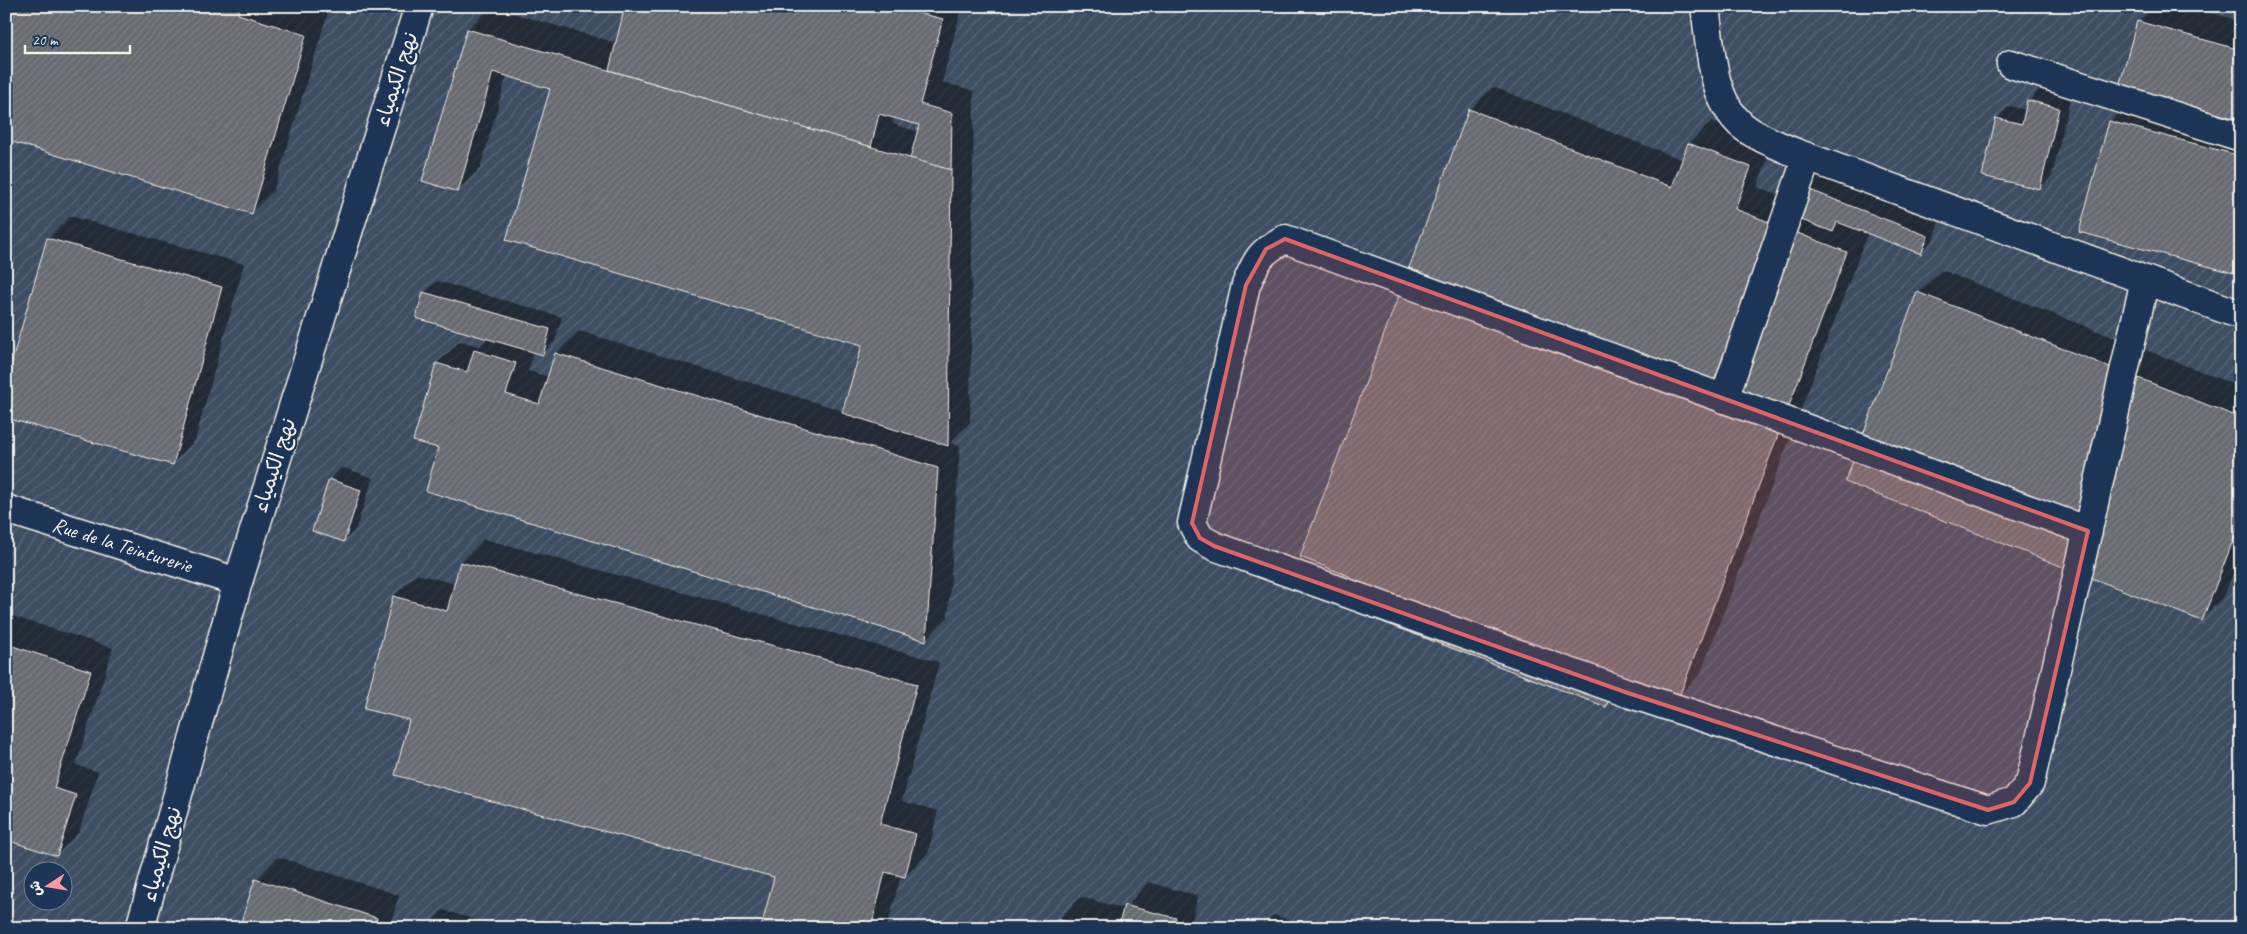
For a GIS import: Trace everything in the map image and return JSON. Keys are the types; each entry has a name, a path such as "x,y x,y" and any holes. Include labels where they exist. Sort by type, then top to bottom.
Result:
{"street":[{"name":"نهج الكيمياء","path":"140,928 238,582 419,6"},
{"path":"1704,6 1718,87 1730,111 1746,129 1767,141 1807,157 2241,315"},
{"path":"2011,64 2241,136"},
{"path":"1724,399 1807,157"},
{"path":"2088,531 1285,239 1266,249 1255,264 1246,285 1192,523 1200,538 1223,549 1628,693 1988,810 2014,802 2030,783 2088,531 2145,280"},
{"name":"Rue de la Teinturerie","path":"6,509 238,582"}],"highlighted area":[{"path":"1285,239 2088,531 2030,783 2014,802 1988,810 1628,693 1214,546 1200,538 1192,523 1246,285 1266,249"}],"shaded area":[{"path":"6,6 2241,6 2241,928 6,928"}],"building":[{"path":"9,6 240,6 238,14 306,35 252,214 6,140 6,14"},
{"path":"625,6 908,6 907,10 943,19 920,104 952,113 951,170 910,159 919,125 879,114 871,147 609,70"},
{"path":"2137,21 2241,50 2241,120 2119,87"},
{"path":"467,29 951,170 948,446 842,413 862,345 506,240 550,89 493,72 458,192 422,181"},
{"path":"2027,100 2059,108 2040,189 1982,176 1996,118 2022,124"},
{"path":"1469,109 1672,187 1688,143 1751,167 1735,209 1847,252 1678,700 1618,677 1606,707 1338,605 1349,576 1300,557"},
{"path":"2109,121 2241,156 2241,275 2079,232"},
{"path":"1787,181 1928,236 1921,254 1837,222 1833,232 1775,210"},
{"path":"47,238 222,287 173,465 6,418 6,382"},
{"path":"423,292 550,329 543,355 416,318"},
{"path":"1917,292 2241,418 2241,520 2202,621 1845,482"},
{"path":"474,350 516,363 506,394 539,404 555,353 938,468 926,641 426,491 438,448 413,441 436,363 467,372"},
{"path":"329,479 361,490 344,542 312,531"},
{"path":"460,562 917,684 880,824 916,834 905,877 885,872 871,928 761,928 774,877 395,775 409,720 364,709 393,596 447,611"},
{"path":"6,644 91,671 54,788 76,795 57,856 6,840"},
{"path":"2241,848 2241,869 2236,868"},
{"path":"255,879 377,918 374,928 239,928"},
{"path":"1124,905 1176,918 1174,928 1118,928"},
{"path":"1057,919 1089,928 1055,928"}]}
